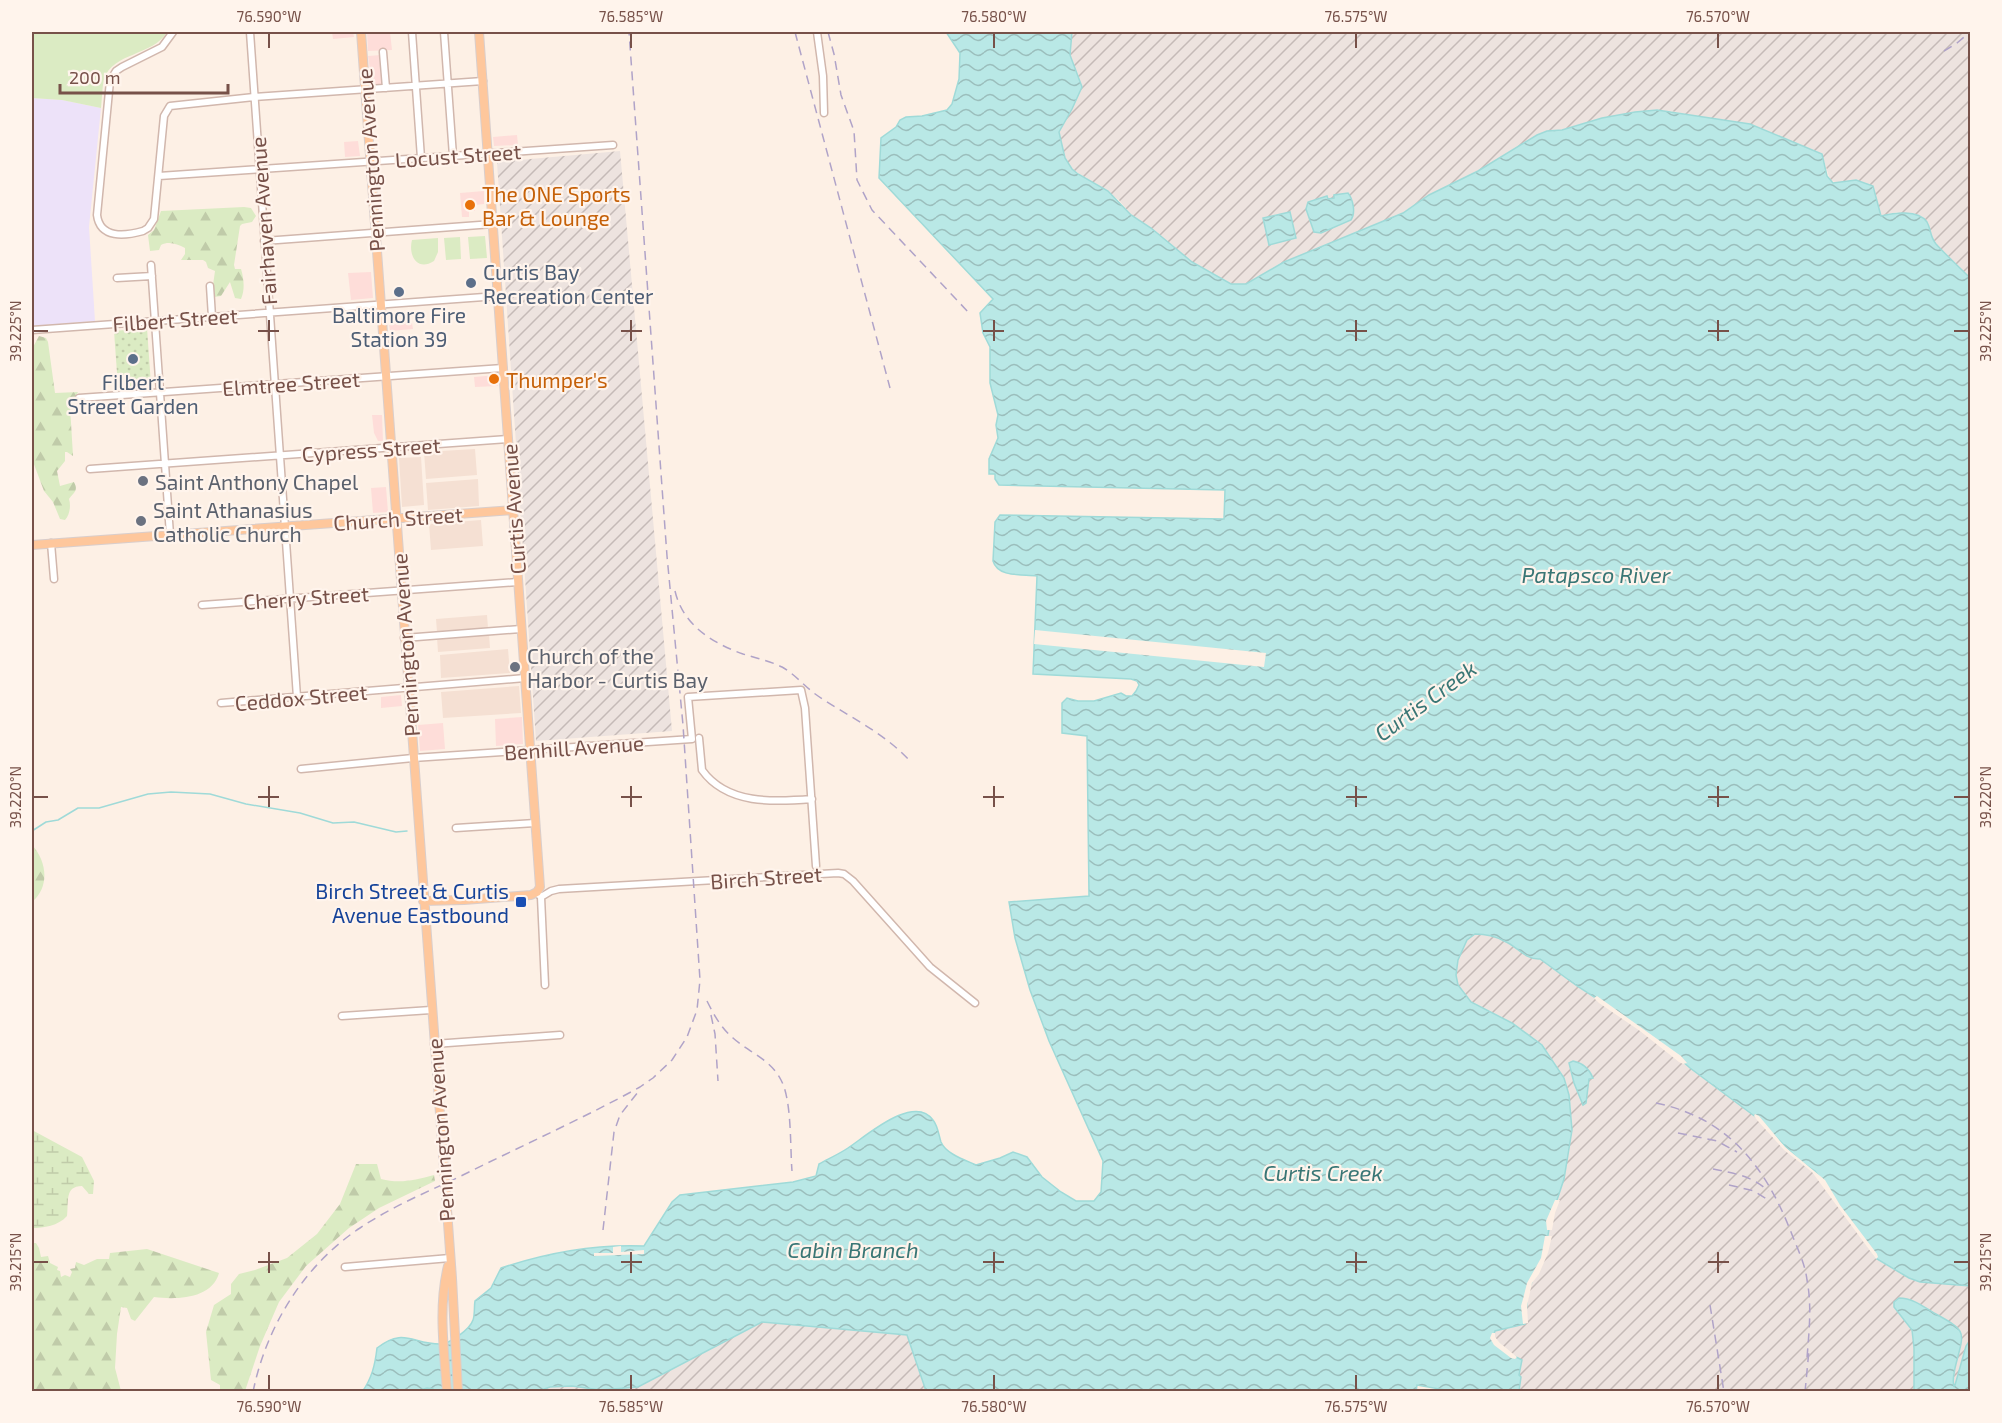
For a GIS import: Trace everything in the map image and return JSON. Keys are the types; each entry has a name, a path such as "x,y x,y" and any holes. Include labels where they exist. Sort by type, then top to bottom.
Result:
{"main road":[{"name":"Pennington Avenue","path":"361,32 458,1392"},
{"name":"Curtis Avenue","path":"479,32 539,895"},
{"name":"Church Street","path":"32,545 513,510"},
{"path":"417,814 428,896 430,899 443,900"},
{"name":"Birch Street","path":"423,901 539,895"},
{"name":"Pennington Avenue","path":"447,1392 442,1296 450,1258"}],"street":[{"path":"173,32 162,47 122,67 116,71 110,81 97,215 99,224 108,233 134,233 148,228 154,219 164,116 174,105 483,81"},
{"name":"Fairhaven Avenue","path":"249,32 297,698"},
{"path":"412,32 422,158"},
{"path":"444,32 453,156"},
{"path":"817,32 824,85 824,113"},
{"path":"383,52 386,88"},
{"name":"Locust Street","path":"159,176 613,145"},
{"path":"264,241 493,224"},
{"path":"151,265 170,535"},
{"path":"117,278 152,276"},
{"path":"210,286 212,317"},
{"name":"Filbert Street","path":"32,330 498,296"},
{"name":"Elmtree Street","path":"79,398 503,368"},
{"name":"Cypress Street","path":"90,469 508,440"},
{"path":"51,543 54,579"},
{"name":"Cherry Street","path":"202,605 518,582"},
{"path":"404,638 521,629"},
{"name":"Ceddox Street","path":"221,703 525,678"},
{"name":"Benhill Avenue","path":"301,769 413,758 692,739 688,698 801,690 805,708 812,799"},
{"path":"699,738 702,770 718,786 734,794 769,801 812,799 816,866"},
{"path":"456,828 535,823"},
{"name":"Birch Street","path":"539,895 559,889 844,874 853,881 930,967 975,1003"},
{"name":"Curtis Avenue","path":"539,895 545,986"},
{"path":"342,1016 431,1010"},
{"path":"434,1044 560,1035"},
{"path":"345,1267 450,1258"}],"shaded area":[{"path":"332,32 353,32 354,37 333,39"},
{"path":"367,32 390,32 392,50 368,51"},
{"path":"1072,32 1970,32 1970,278 1936,244 1929,227 1897,212 1881,216 1873,186 1856,180 1837,183 1830,180 1822,154 1699,117 1671,111 1602,118 1562,130 1547,131 1478,171 1429,195 1403,213 1284,262 1246,284 1231,284 1192,262 1151,228 1131,215 1119,200 1072,169 1065,158 1059,132 1072,109 1073,65 1070,55"},
{"path":"381,55 383,84 372,85 368,56"},
{"path":"32,98 62,100 101,108 89,227 95,321 32,326"},
{"path":"517,135 518,145 494,146 493,137"},
{"path":"358,141 360,156 345,157 344,142"},
{"path":"620,151 672,731 536,741 497,162"},
{"path":"484,191 484,204 475,205 475,211 469,211 469,217 462,217 460,193"},
{"path":"371,272 373,298 351,300 348,273"},
{"path":"412,323 413,329 390,331 389,324"},
{"path":"497,375 498,386 475,387 474,377"},
{"path":"372,415 382,415 383,441 378,441 374,433"},
{"path":"475,449 477,475 426,479 424,452"},
{"path":"421,457 424,505 402,507 399,458"},
{"path":"478,479 479,506 428,510 426,483"},
{"path":"386,487 388,512 373,513 371,488"},
{"path":"481,520 483,546 431,550 429,524"},
{"path":"487,615 488,628 437,632 436,619"},
{"path":"489,634 490,648 438,652 437,638"},
{"path":"508,649 510,673 441,678 440,655"},
{"path":"519,686 521,713 443,718 441,692"},
{"path":"401,695 402,706 381,708 381,697"},
{"path":"522,717 523,744 496,746 495,719"},
{"path":"443,723 445,749 420,751 418,725"},
{"path":"1475,934 1493,936 1506,941 1527,956 1534,959 1540,958 1577,986 1619,1013 1757,1118 1815,1171 1898,1271 1920,1282 1970,1286 1970,1391 1519,1391 1520,1367 1493,1337 1494,1331 1522,1325 1524,1306 1548,1239 1551,1218 1564,1179 1572,1130 1571,1112 1564,1078 1542,1045 1471,1002 1458,985 1456,975 1458,960 1467,940"},
{"path":"762,1322 907,1335 926,1391 536,1392 550,1387 572,1386 600,1390"}],"green space":[{"path":"32,32 167,32 153,46 124,59 109,70 104,79 101,108 62,100 32,98"},
{"path":"251,208 256,216 252,222 240,226 234,265 235,269 241,269 243,277 244,288 241,299 235,298 230,282 221,296 214,297 212,292 215,271 208,268 203,260 181,260 185,254 185,248 167,243 161,245 159,250 150,251 148,235 154,230 161,211"},
{"path":"485,236 487,258 470,259 468,237"},
{"path":"460,237 461,259 446,260 444,238"},
{"path":"438,238 438,252 434,261 423,264 415,260 411,251 412,240"},
{"name":"Filbert Street Garden","path":"147,328 151,385 118,387 114,331"},
{"path":"39,336 46,338 48,342 55,393 78,392 70,406 73,456 65,452 65,461 57,471 60,486 74,482 76,488 69,499 70,510 65,520 60,519 53,502 44,491 32,459 32,349"},
{"path":"32,845 41,859 44,882 38,896 32,902"},
{"path":"32,1130 82,1157 94,1181 93,1194 89,1194 82,1186 72,1189 68,1196 67,1216 51,1226 37,1228 32,1228"},
{"path":"356,1164 377,1164 381,1179 401,1181 434,1175 435,1181 379,1208 349,1228 306,1266 279,1302 260,1346 245,1391 220,1391 220,1385 211,1380 206,1332 214,1305 231,1294 231,1284 239,1274 287,1258 317,1234 340,1204"},
{"path":"33,1243 36,1243 39,1248 41,1257 48,1256 50,1263 58,1267 57,1270 60,1271 61,1277 65,1275 70,1277 72,1272 70,1269 75,1268 76,1262 84,1265 97,1259 109,1259 110,1253 147,1249 219,1273 215,1282 201,1293 182,1298 154,1297 135,1321 131,1319 127,1308 121,1307 115,1368 121,1391 32,1391"}],"water":[{"name":"Patapsco River","path":"946,32 1072,32 1070,55 1082,87 1059,132 1065,158 1078,174 1108,191 1131,215 1151,228 1192,262 1231,284 1246,284 1284,262 1403,213 1429,195 1478,171 1537,135 1602,118 1657,110 1750,124 1822,154 1827,176 1833,183 1856,180 1873,186 1881,216 1898,213 1912,214 1918,215 1927,222 1936,244 1970,278 1970,1286 1920,1282 1877,1259 1815,1171 1801,1162 1757,1118 1619,1013 1540,959 1525,955 1509,943 1497,938 1475,934 1467,940 1458,960 1456,975 1458,985 1471,1002 1512,1023 1542,1045 1564,1078 1569,1095 1572,1130 1564,1179 1551,1218 1545,1252 1528,1291 1525,1324 1495,1331 1493,1337 1508,1353 1522,1360 1519,1391 1451,1391 1417,1385 1416,1392 926,1391 907,1335 762,1322 638,1387 600,1390 572,1386 550,1387 536,1392 434,1392 433,1389 427,1388 417,1391 362,1392 372,1371 377,1348 386,1342 408,1338 440,1344 464,1332 474,1318 475,1301 491,1288 501,1268 571,1251 608,1246 644,1246 672,1202 680,1195 793,1182 816,1176 819,1164 902,1114 914,1111 925,1113 935,1122 943,1146 956,1156 976,1165 1013,1152 1027,1157 1042,1177 1076,1201 1094,1201 1101,1192 1103,1161 1049,1041 1030,990 1015,938 1009,902 1089,896 1087,736 1062,733 1062,703 1067,698 1094,701 1121,693 1132,696 1139,685 1137,681 1131,679 1033,674 1037,576 1005,573 996,566 993,561 995,522 1000,515 1224,519 1225,490 999,485 995,474 989,474 989,459 998,438 996,425 998,415 990,383 990,347 983,333 980,313 993,299 879,178 881,138 906,117 947,110 952,104 959,79 960,53"},
{"path":"1348,193 1353,206 1351,220 1321,233 1314,232 1306,209 1308,202 1327,196 1328,199 1334,198 1334,195"},
{"path":"1290,212 1296,238 1269,245 1263,218"},
{"path":"1573,1061 1580,1063 1590,1071 1593,1078 1589,1079 1586,1103 1583,1105 1569,1063"},
{"path":"1899,1298 1917,1303 1958,1329 1962,1339 1954,1375 1954,1386 1966,1346 1970,1340 1970,1391 1914,1391 1912,1330 1894,1307 1894,1302"}],"pier":[{"path":"1035,630 1266,653 1264,667 1034,644"},
{"path":"1597,996 1681,1056 1687,1063 1679,1062 1640,1031 1599,1003 1594,998"},
{"path":"1755,1114 1785,1147 1825,1180 1840,1205 1877,1254 1876,1259 1812,1172 1784,1150 1757,1120"},
{"path":"1555,1200 1560,1200 1552,1230 1547,1230 1546,1221"},
{"path":"1545,1236 1552,1236 1548,1253 1539,1274 1532,1283 1527,1306 1528,1323 1523,1324 1521,1306 1527,1283 1541,1258"},
{"path":"621,1246 621,1252 644,1250 644,1254 594,1256 594,1253 613,1253 613,1247"},
{"path":"1492,1333 1495,1333 1500,1343 1517,1357 1515,1359 1494,1345 1490,1338"}],"waterway":[{"path":"32,831 78,808 99,808 148,794 171,792 210,794 246,804 300,813 333,823 354,822 396,832 407,831"}],"railway":[{"path":"253,1392 267,1344 290,1300 321,1260 340,1243 372,1220 640,1087 672,1060 687,1037 697,1010 700,980 683,725 667,556 629,32"},
{"path":"795,32 890,388"},
{"path":"828,32 841,95 854,131 857,180 872,210 971,315"},
{"path":"1944,51 1970,32"},
{"path":"675,591 685,614 700,631 732,650 782,667 818,696 888,741 909,760"},
{"path":"707,1001 718,1021 729,1034 765,1061 781,1080 789,1111 792,1171"},
{"path":"711,1015 715,1034 718,1081"},
{"path":"603,1230 614,1132 620,1115 638,1092"},
{"path":"1656,1103 1704,1120 1724,1133 1741,1148 1769,1186 1781,1208 1806,1274 1810,1309 1807,1358"},
{"path":"1678,1133 1717,1141 1737,1152"},
{"path":"1713,1169 1749,1179 1768,1191"},
{"path":"1729,1185 1754,1191 1770,1201"},
{"path":"1710,1305 1724,1392"},
{"path":"1805,1392 1809,1350"}],"place":[{"name":"The ONE Sports Bar & Lounge","path":"470,205"},
{"name":"Curtis Bay Recreation Center","path":"471,283"},
{"name":"Baltimore Fire Station 39","path":"399,292"},
{"name":"Filbert Street Garden","path":"133,359"},
{"name":"Thumper's","path":"494,379"},
{"name":"Saint Anthony Chapel","path":"143,481"},
{"name":"Saint Athanasius Catholic Church","path":"141,521"},
{"name":"Church of the Harbor - Curtis Bay","path":"515,667"},
{"name":"Birch Street & Curtis Avenue Eastbound","path":"521,902"}],"water label":[{"name":"Curtis Creek","path":"1425,700"},
{"name":"Curtis Creek","path":"1323,1172"},
{"name":"Cabin Branch","path":"853,1249"}]}
